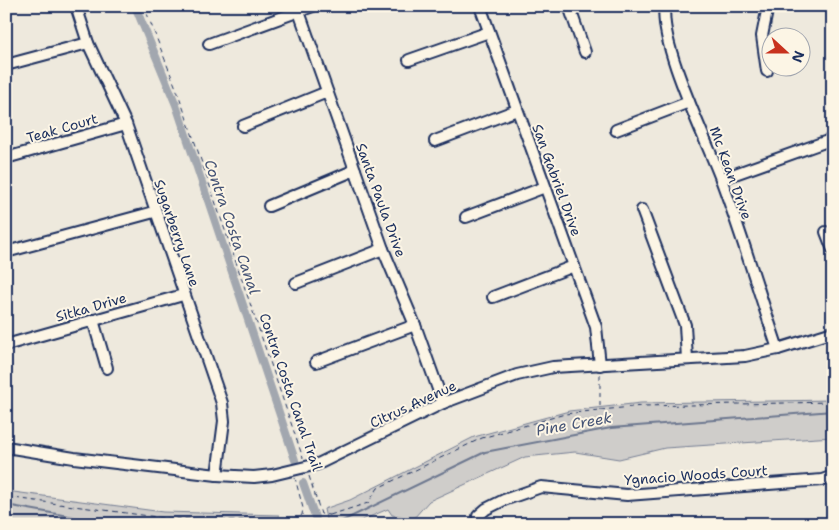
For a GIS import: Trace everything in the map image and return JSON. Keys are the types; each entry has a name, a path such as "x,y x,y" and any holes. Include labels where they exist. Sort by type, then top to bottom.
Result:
{"street":[{"name":"Sugarberry Lane","path":"76,6 88,43 126,124 154,212 222,403 224,421 217,475"},
{"path":"209,44 298,9 313,6"},
{"name":"San Gabriel Drive","path":"480,6 596,327 600,365"},
{"path":"569,6 585,52"},
{"name":"Mc Kean Drive","path":"666,6 670,44 689,102 721,179 778,349"},
{"path":"764,28 768,6"},
{"name":"Santa Paula Drive","path":"298,9 383,249 415,325 443,402"},
{"path":"409,60 489,32"},
{"path":"6,65 88,43"},
{"path":"243,126 326,92"},
{"path":"616,130 689,102"},
{"path":"435,141 517,110"},
{"name":"Teak Court","path":"6,158 126,124"},
{"path":"721,179 833,139"},
{"path":"269,206 355,170"},
{"path":"466,217 545,187"},
{"path":"642,210 685,325 687,359"},
{"path":"6,252 154,212"},
{"path":"826,232 833,250"},
{"path":"296,282 383,249"},
{"path":"493,297 574,266"},
{"name":"Sitka Drive","path":"6,345 183,295"},
{"path":"93,320 107,368"},
{"path":"316,362 415,325"},
{"name":"Citrus Avenue","path":"6,447 74,458 217,475 254,477 306,469 443,402 517,375 553,367 745,356 778,349 833,332"},
{"name":"Ygnacio Woods Court","path":"478,516 486,509 504,500 541,487 627,494 822,480 833,476"}],"path":[{"name":"Contra Costa Canal Trail","path":"144,6 181,102 321,514 329,516 332,524"},
{"path":"600,365 600,410"},
{"path":"329,516 368,503 378,488 482,438 565,414 643,406 833,402"},
{"path":"6,497 164,518 227,520 295,519 302,515 303,508 293,471"},
{"path":"379,524 413,520 435,524"}],"shaded area":[{"path":"833,400 833,437 665,448 619,459 575,452 525,457 429,501 414,518 392,515 388,509 353,524 327,524 324,509 350,500 474,437 569,411 641,403"},
{"path":"6,491 163,512 279,515 279,524 24,524 6,522"}],"waterway":[{"name":"Contra Costa Canal","path":"135,6 176,105 295,460"},
{"name":"Pine Creek","path":"336,524 485,452 611,428 833,411"},
{"name":"Contra Costa Canal","path":"303,483 316,520"},
{"name":"Pine Creek","path":"6,505 114,524"}]}
